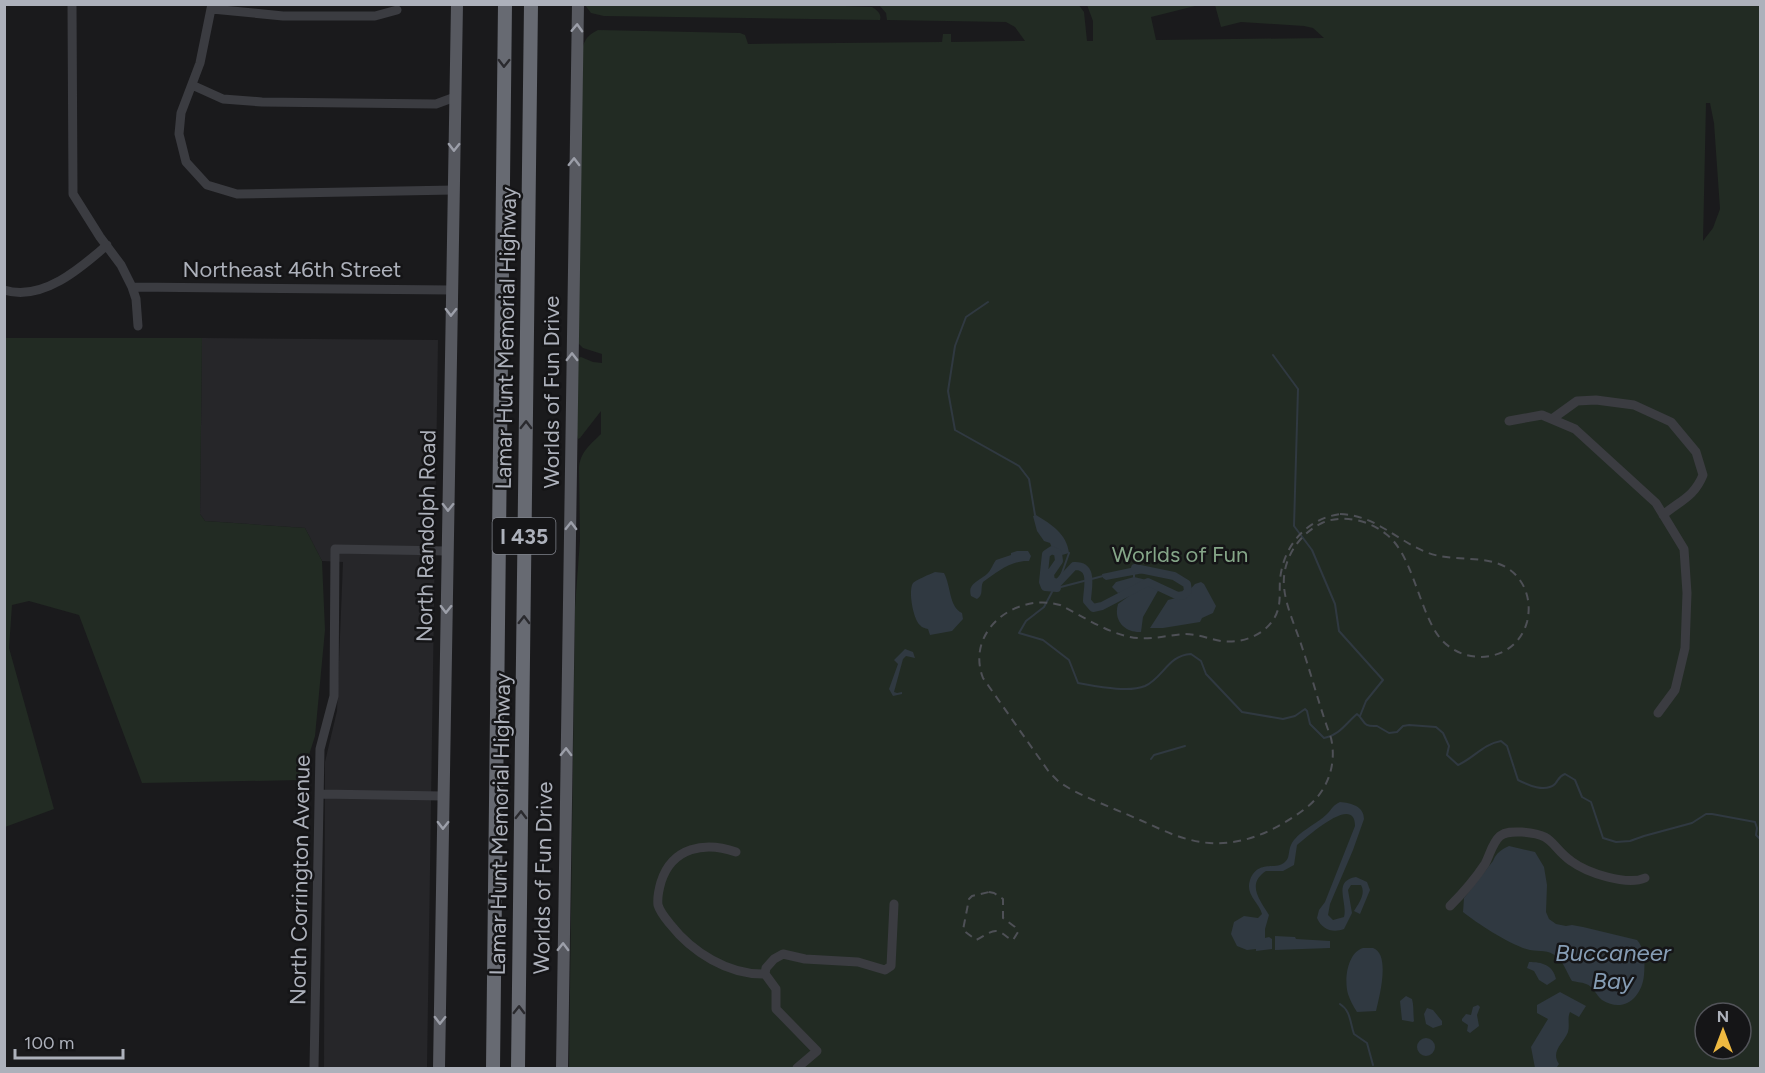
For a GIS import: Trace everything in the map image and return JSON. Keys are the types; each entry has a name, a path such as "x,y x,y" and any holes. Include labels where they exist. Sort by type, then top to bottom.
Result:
{"highway":[{"name":"Lamar Hunt Memorial Highway","path":"493,1068 505,4"},
{"name":"Lamar Hunt Memorial Highway","path":"518,1068 531,4"}],"main road":[{"name":"North Randolph Road","path":"439,1068 457,4"},
{"name":"Worlds of Fun Drive","path":"562,1068 578,4"}],"street":[{"path":"72,4 73,194 121,265 132,287 136,299 138,326"},
{"path":"397,10 375,16 283,16 212,7 200,63 181,113 179,134 186,162 207,184 237,194 453,190"},
{"path":"192,85 223,99 252,102 436,104 455,97"},
{"path":"436,104 455,112"},
{"path":"4,290 20,293 43,288 84,265 107,245"},
{"name":"Northeast 46th Street","path":"132,287 452,290"},
{"path":"1552,419 1577,401 1596,400 1634,405 1671,422 1696,452 1703,475 1689,497 1663,514"},
{"path":"1509,421 1542,415 1575,429 1656,503 1684,549 1687,594 1685,648 1675,690 1658,713"},
{"name":"North Corrington Avenue","path":"314,1068 320,749 334,696 335,549 447,550"},
{"path":"320,794 443,796"},
{"path":"1450,906 1477,875 1499,837 1511,832 1533,833 1548,837 1570,861 1593,872 1623,880 1638,881 1645,878"},
{"path":"736,852 713,846 698,847 687,851 665,871 658,892 658,904 664,917 693,949 737,970 765,974 776,989 776,1009 817,1051 797,1068"},
{"path":"765,974 766,968 774,958 783,954 805,959 858,962 885,970 891,966 894,904"}],"shaded area":[{"path":"202,338 438,340 427,1068 324,1068 325,762 337,711 343,562 322,561 305,528 205,521 200,514"}],"green space":[{"path":"793,4 872,7 879,12 880,20 604,16 591,13 585,5"},
{"name":"Worlds of Fun","path":"1078,4 1084,12 1087,41 1093,41 1093,21 1087,5 1203,4 1151,17 1156,40 1324,38 1313,28 1304,26 1241,22 1221,27 1215,5 1760,5 1760,1068 569,1068 575,607 580,540 579,468 584,453 601,434 601,411 578,439 578,358 602,363 602,354 583,348 576,341 583,46 585,40 598,30 740,33 745,35 748,44 942,42 943,34 951,34 951,42 1025,41 1015,27 1006,22 887,20 886,13 879,5","holes":["1706,103 1710,103 1714,123 1720,209 1713,228 1703,241"]},
{"path":"5,338 202,338 200,514 205,521 305,528 322,561 325,630 315,736 301,780 142,783 79,615 29,601 12,605 9,648 54,809 5,827"}],"water":[{"path":"1036,515 1062,535 1069,553 1062,555 1048,551 1052,548 1050,543 1044,541 1037,531 1033,516"},
{"path":"1017,551 1028,551 1031,556 1029,561 1017,562 999,571 983,582 977,599 971,596 973,585 988,573 996,560"},
{"path":"1135,567 1145,569 1144,573 1106,580 1103,578 1102,574"},
{"path":"935,572 944,573 952,601 962,613 963,619 952,631 930,635 928,629 917,622 911,592 913,583"},
{"path":"1134,577 1147,580 1159,589 1143,617 1141,632 1125,628 1119,621 1118,604 1129,596 1129,592 1118,593 1112,587 1116,582"},
{"path":"1201,582 1216,606 1213,613 1202,618 1200,622 1150,628 1168,600 1184,596 1195,584"},
{"path":"905,649 913,652 915,658 906,656 903,659 894,692 902,692 902,694 893,696 889,689 898,664 894,660"},
{"path":"1340,802 1359,808 1364,819 1330,904 1328,915 1333,920 1344,917 1343,887 1349,879 1356,877 1367,882 1370,890 1360,914 1354,911 1361,898 1362,888 1361,885 1351,885 1348,890 1352,913 1344,929 1328,930 1317,918 1355,826 1353,817 1347,814 1329,820 1297,845 1294,865 1283,871 1266,871 1257,881 1257,892 1269,915 1265,938 1272,939 1272,949 1256,951 1256,949 1247,950 1237,946 1231,934 1234,922 1244,916 1258,918 1262,914 1249,890 1253,874 1262,867 1276,866 1285,862 1294,840"},
{"name":"Buccaneer Bay","path":"1509,846 1535,852 1544,867 1547,885 1546,912 1549,919 1556,924 1583,927 1637,940 1643,952 1644,975 1640,990 1630,1001 1618,1005 1602,1000 1588,985 1572,981 1562,962 1554,954 1530,950 1514,944 1463,912 1464,898 1498,854"},
{"path":"1275,936 1330,941 1330,948 1275,950"},
{"path":"1363,948 1373,948 1378,952 1383,967 1376,1011 1357,1012 1348,994 1346,982 1350,961 1353,955"},
{"path":"1529,962 1550,967 1556,979 1547,985 1539,980 1534,971 1527,968"},
{"path":"1560,992 1586,1006 1579,1017 1570,1012 1568,1032 1556,1055 1559,1064 1557,1067 1535,1068 1531,1047 1548,1019 1537,1013 1537,1005"},
{"path":"1406,996 1412,999 1413,1022 1402,1020 1400,1001"},
{"path":"1478,1005 1480,1007 1477,1015 1479,1026 1470,1033 1467,1031 1468,1025 1462,1019 1466,1014 1471,1015 1473,1007"},
{"path":"1427,1008 1433,1010 1442,1021 1442,1025 1433,1028 1426,1024 1424,1014"},
{"path":"1426,1038 1434,1043 1435,1047 1430,1055 1426,1056 1418,1051 1417,1047 1422,1039"}],"waterway":[{"path":"988,302 966,317 955,346 948,391 955,430 1019,466 1029,479 1035,515"},
{"path":"1273,355 1298,389 1294,526 1312,550 1335,604 1339,631 1383,680 1366,701 1360,716"},
{"path":"1057,588 1045,587 1043,582 1046,554 1052,550 1058,553 1059,561 1050,574 1051,581 1058,583 1074,566 1085,569 1088,579 1087,601 1093,608 1102,606 1148,582 1178,596 1188,591 1187,584 1174,576 1135,568"},
{"path":"1069,553 1062,573 1044,607 1026,621 1019,633 1043,640 1069,660 1078,683 1112,688 1138,688 1157,678 1177,658 1191,654 1201,661 1206,674 1242,712 1283,719 1295,716 1305,709 1310,724 1324,738 1339,731 1357,714 1366,724 1377,726 1389,733 1397,732 1403,726 1409,725 1436,727 1443,733 1449,746 1447,755 1458,765 1489,745 1501,741 1507,746 1518,780 1542,788 1551,787 1565,774 1575,780 1582,797 1591,802 1603,838 1616,842 1630,841 1692,823 1706,814 1712,814 1755,822 1756,835 1760,839"},
{"path":"1057,588 1103,576"},
{"path":"1151,759 1154,755 1185,746"},
{"path":"1340,1004 1348,1014 1354,1034 1367,1043 1373,1065"}],"railway":[{"path":"1340,514 1353,515 1375,523 1426,552 1452,558 1493,562 1505,567 1515,575 1526,591 1527,622 1521,635 1512,646 1501,653 1476,657 1463,654 1450,648 1440,638 1426,614 1403,555 1386,534 1372,525 1347,519 1330,520 1307,532 1291,552 1285,568 1284,585 1290,612 1331,738 1332,767 1325,785 1314,801 1293,817 1266,832 1238,841 1222,843 1191,840 1072,790 1049,772 983,678 979,661 981,645 988,631 998,619 1027,604 1043,602 1060,605 1121,635 1137,638 1185,634 1228,642 1250,638 1269,626 1276,615 1282,568 1291,545 1307,528 1328,517 1340,514"},
{"path":"989,892 1003,899 1003,918 1018,932 1013,940 997,931 976,940 963,930 969,899 972,896 989,892"}]}
